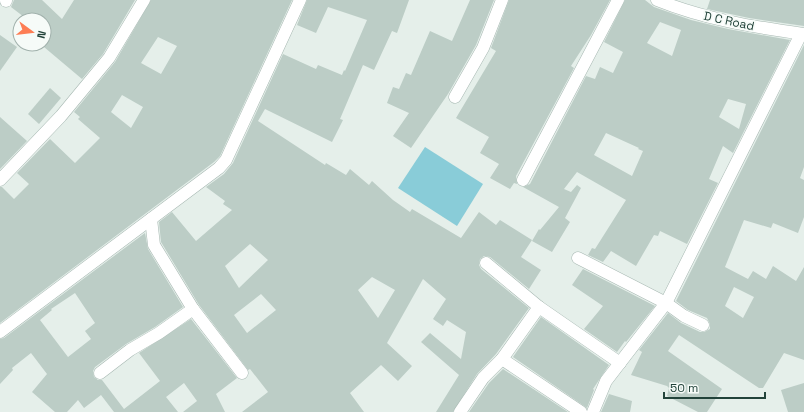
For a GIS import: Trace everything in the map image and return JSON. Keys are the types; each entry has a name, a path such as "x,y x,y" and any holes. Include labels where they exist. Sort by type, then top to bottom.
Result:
{"street":[{"path":"0,180 61,116 109,58 144,0"},
{"path":"0,332 219,168 226,160 300,0"},
{"path":"455,97 484,48 502,0"},
{"path":"523,180 618,0"},
{"name":"D C Road","path":"657,0 688,12 753,27 802,34"},
{"path":"593,412 606,381 666,303 802,34"},
{"path":"151,219 154,245 193,309 242,373"},
{"path":"578,258 666,303 684,316 703,325"},
{"path":"486,263 539,307 620,363"},
{"path":"460,412 483,378 502,359 539,307"},
{"path":"100,373 130,350 159,333 193,309"},
{"path":"502,359 581,412"}],"water":[{"path":"425,147 483,184 457,226 398,188"}],"building":[{"path":"14,0 42,0 62,19 74,0 135,0 103,54 82,79 50,52 52,52 52,12 18,12 11,7"},
{"path":"151,0 292,0 220,156 0,323 0,187 2,187 14,199 29,184 17,173 50,139 75,163 100,138 78,119 80,117 74,112 115,62","holes":["158,37 177,46 161,74 141,63","122,95 143,107 131,128 111,112"]},
{"path":"307,0 409,0 397,33 392,31 374,70 363,65 340,119 343,120 332,142 265,109 258,121 325,165 326,163 346,175 350,169 369,185 372,181 393,200 410,212 412,209 461,238 479,212 496,225 500,220 532,240 521,257 541,270 529,289 490,257 484,256 480,259 479,265 481,269 529,308 496,354 477,374 453,412 436,412 459,375 421,342 430,333 461,359 466,332 447,320 443,326 433,319 446,299 423,279 387,343 412,366 398,381 381,365 350,393 364,412 242,412 268,392 250,369 248,370 199,305 161,242 159,222 172,212 196,241 232,210 223,204 225,201 206,187 224,174 233,163 283,54 316,69 318,65 342,75 367,20 328,7 316,33 297,25","holes":["250,244 268,260 239,288 225,266","372,277 395,290 378,318 358,290","261,294 276,310 247,333 234,315"]},
{"path":"470,0 494,0 476,45 448,94 411,148 393,136 409,113 387,103 393,87 399,89 406,73 411,75 430,31 452,41"},
{"path":"509,0 610,0 591,35 571,66 574,68 516,176 517,184 514,183 510,189 490,178 499,164 480,153 489,137 456,118 496,51 491,48"},
{"path":"625,0 645,0 654,7 691,20 728,29 790,40 733,153 723,146 709,179 718,183 687,244 660,231 658,236 654,235 636,266 611,251 603,262 588,255 592,248 595,249 626,200 577,172 564,189 571,192 577,185 581,188 565,218 570,222 552,252 532,241 539,229 540,230 559,207 523,187 530,184 586,76 595,79 600,67 613,73 623,52 604,42","holes":["660,22 681,30 672,56 647,43","728,99 746,104 739,129 719,117","606,133 643,151 632,176 594,155"]},
{"path":"710,0 804,0 804,26 749,18 707,9"},
{"path":"0,35 12,43 12,52 13,52 0,71"},
{"path":"804,45 804,167 800,178 804,180 804,217 798,233 773,223 771,228 744,220 725,267 748,279 753,271 766,279 773,266 796,281 804,267 804,360 784,353 763,388 759,388 679,335 668,351 722,389 707,412 698,412 667,396 669,388 667,386 631,375 642,352 639,350 668,313 681,323 700,332 710,329 710,324 707,318 688,310 676,301","holes":["734,287 754,297 743,318 725,306"]},
{"path":"50,88 61,98 39,124 28,114"},
{"path":"0,117 27,141 0,169"},
{"path":"145,233 148,249 183,307 155,327 126,344 95,367 93,371 94,377 98,380 102,380 124,409 160,381 139,353 191,319 237,378 216,394 225,412 183,412 197,401 184,383 166,397 178,412 114,412 101,395 84,408 78,400 67,412 55,412 32,392 47,374 31,353 12,368 13,370 0,384 0,339 4,338","holes":["75,293 95,323 85,331 91,339 68,357 40,320 52,310 51,309"]},
{"path":"583,269 655,306 617,352 584,329 603,306 572,285"},
{"path":"541,317 609,365 593,389 594,390 587,408 513,357"},
{"path":"503,369 568,412 469,412 489,383"},
{"path":"804,383 804,412 788,412 781,390"},
{"path":"609,394 632,401 630,412 601,412"}]}
